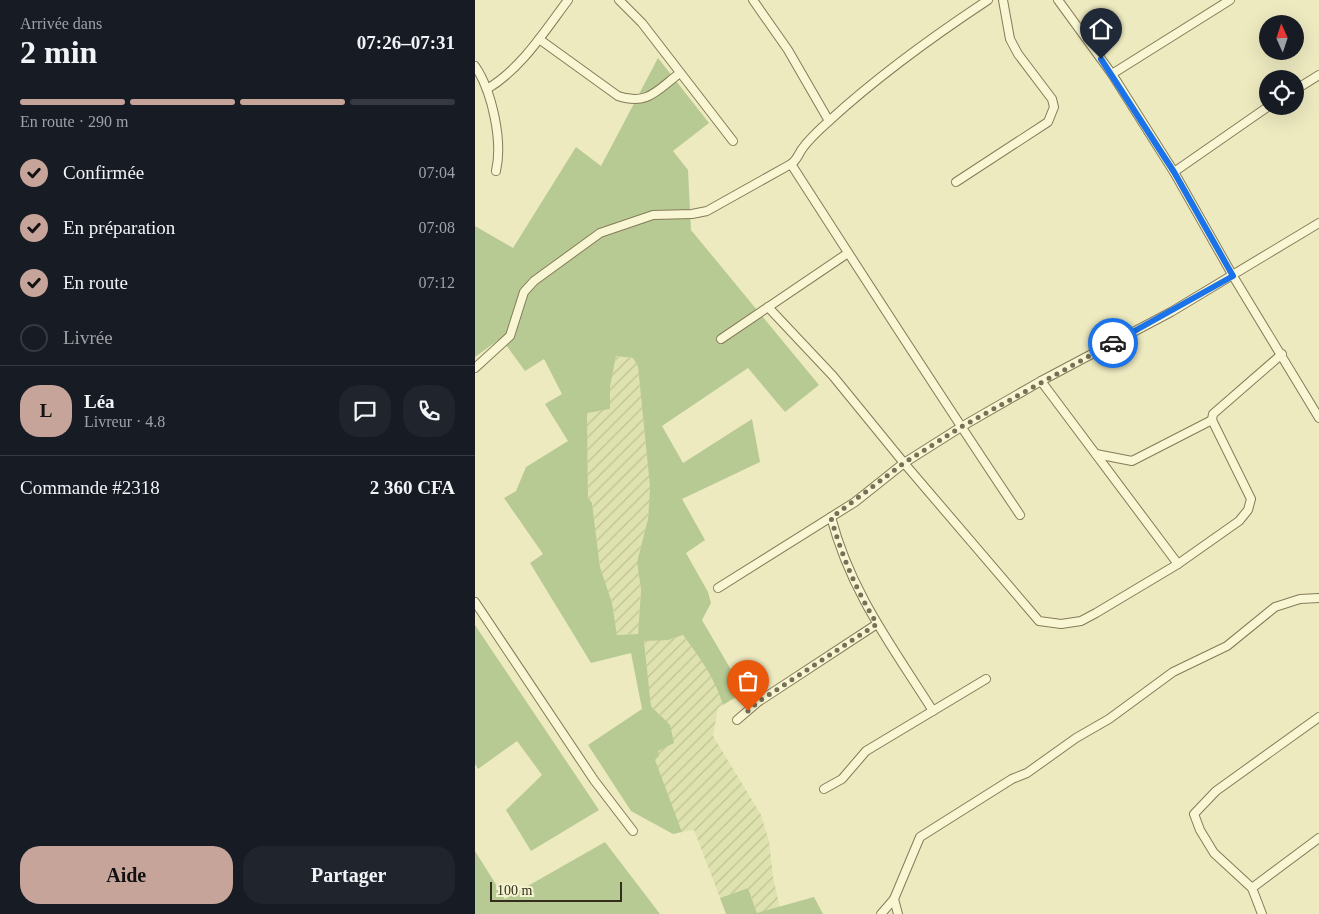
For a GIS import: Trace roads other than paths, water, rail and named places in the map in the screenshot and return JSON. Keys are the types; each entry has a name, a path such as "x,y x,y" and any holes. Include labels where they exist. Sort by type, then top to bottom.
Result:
{"street":[{"path":"487,89 504,79 539,39 568,0"},
{"path":"619,0 642,23 733,141"},
{"path":"753,0 788,50 829,121"},
{"path":"475,368 510,336 524,292 534,281 600,233 653,215 692,214 707,211 791,164 797,160 811,139 829,121 912,52 988,0"},
{"path":"957,182 1048,122 1053,113 1052,99 1017,54 1010,39 1003,0"},
{"path":"1058,0 1112,74 1174,172 1233,276 1282,354 1319,418"},
{"path":"1112,74 1230,0"},
{"path":"539,39 618,96 631,101 641,100 650,96 680,73"},
{"path":"475,66 487,89 500,155 496,171"},
{"path":"1304,84 1319,75"},
{"path":"1174,172 1259,113"},
{"path":"791,164 900,335 933,381 961,427 1020,515"},
{"path":"718,588 831,518 904,463 961,427 1041,381 1171,312 1319,223"},
{"path":"721,338 848,253"},
{"path":"769,307 833,376 904,463 1039,621 1061,624 1081,620 1178,564 1239,520 1248,510 1251,499 1212,420 1213,414 1282,354"},
{"path":"1041,381 1178,564"},
{"path":"1097,454 1132,461 1212,420"},
{"path":"831,518 840,552 851,577 877,624 933,710"},
{"path":"881,914 894,899 920,837 1012,779 1027,772 1076,738 1109,719 1173,672 1227,646 1275,607 1300,599 1319,598"},
{"path":"475,602 594,780 633,831"},
{"path":"737,720 758,702 877,624"},
{"path":"824,789 842,779 866,751 986,679"},
{"path":"1262,914 1252,888 1214,853 1200,830 1194,814 1217,791 1319,716"},
{"path":"1252,888 1319,838"},
{"path":"894,899 898,914"}]}
